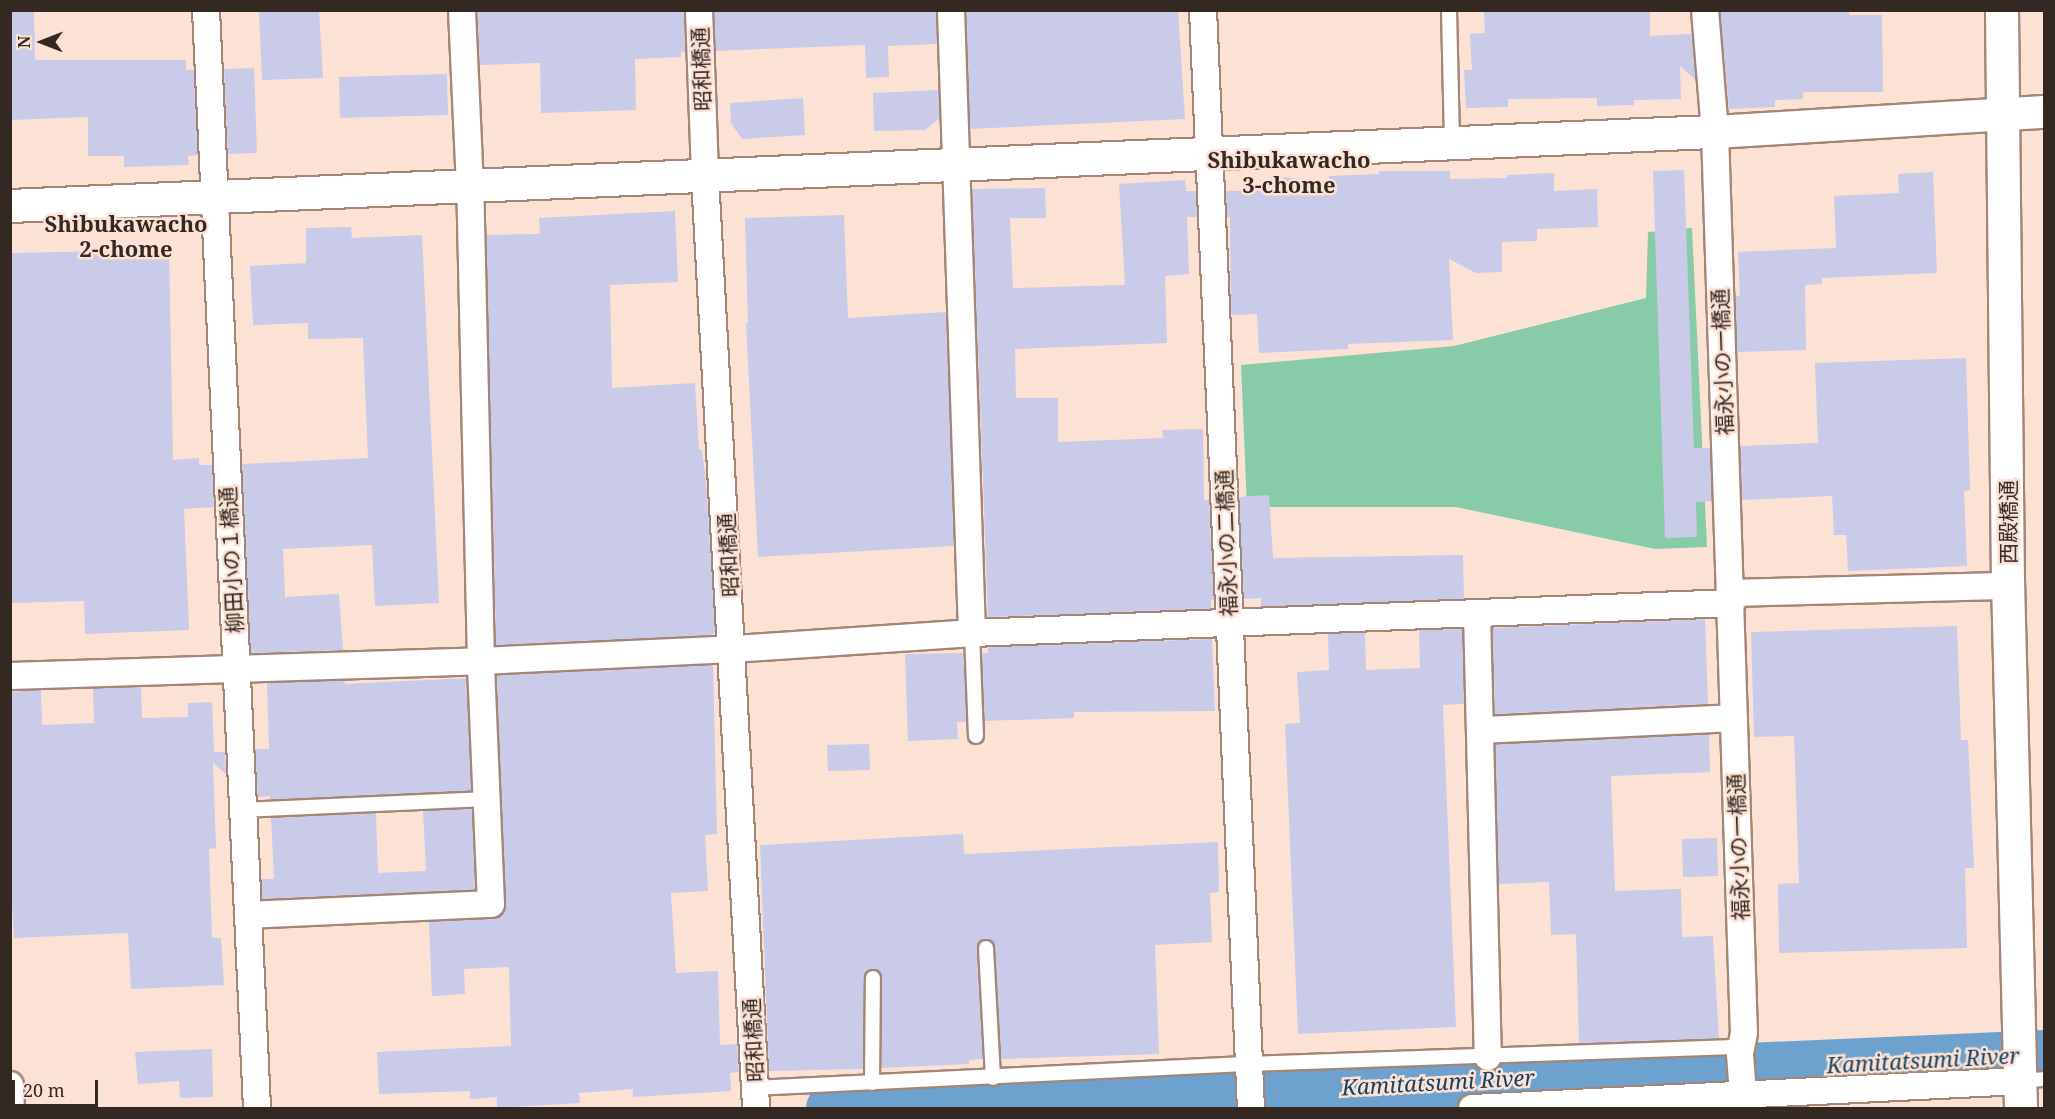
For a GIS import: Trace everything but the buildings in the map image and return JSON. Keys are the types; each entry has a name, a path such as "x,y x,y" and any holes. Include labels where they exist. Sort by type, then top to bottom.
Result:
{"street":[{"name":"柳田小の１橋通","path":"206,10 257,1108"},
{"path":"248,915 490,904 481,661 470,187 462,10"},
{"name":"昭和橋通","path":"699,10 705,177 733,649 756,1099"},
{"path":"951,10 972,633"},
{"name":"福永小の二橋通","path":"1203,10 1251,1108"},
{"name":"福永小の一橋通","path":"1705,10 1715,132 1734,718 1743,1094"},
{"name":"西殿橋通","path":"2002,10 2005,114 2008,580 2021,1033 2027,1084"},
{"path":"10,206 1715,132 2044,112"},
{"path":"10,676 481,661 733,649 972,633 1477,612 2002,586 2008,580"},
{"path":"1477,612 1482,730 1488,1057"},
{"path":"1482,730 1734,718"},
{"path":"1472,1108 1743,1094 2027,1084"},
{"path":"10,1085 11,1108"}],"lane":[{"path":"1449,10 1452,144"},
{"path":"972,633 976,736"},
{"path":"243,810 486,799"},
{"path":"986,948 993,1078"},
{"path":"872,1083 873,978"},
{"path":"756,1099 872,1083 1248,1070 1488,1057 1741,1051"}],"green space":[{"path":"1692,228 1707,547 1655,549 1456,507 1247,507 1241,365 1454,346 1646,298 1648,232"}],"waterway":[{"name":"Kamitatsumi River","path":"831,1108 2044,1055"}],"district":[{"name":"Shibukawacho 3-chome","path":"1289,172"},
{"name":"Shibukawacho 2-chome","path":"126,236"}]}
